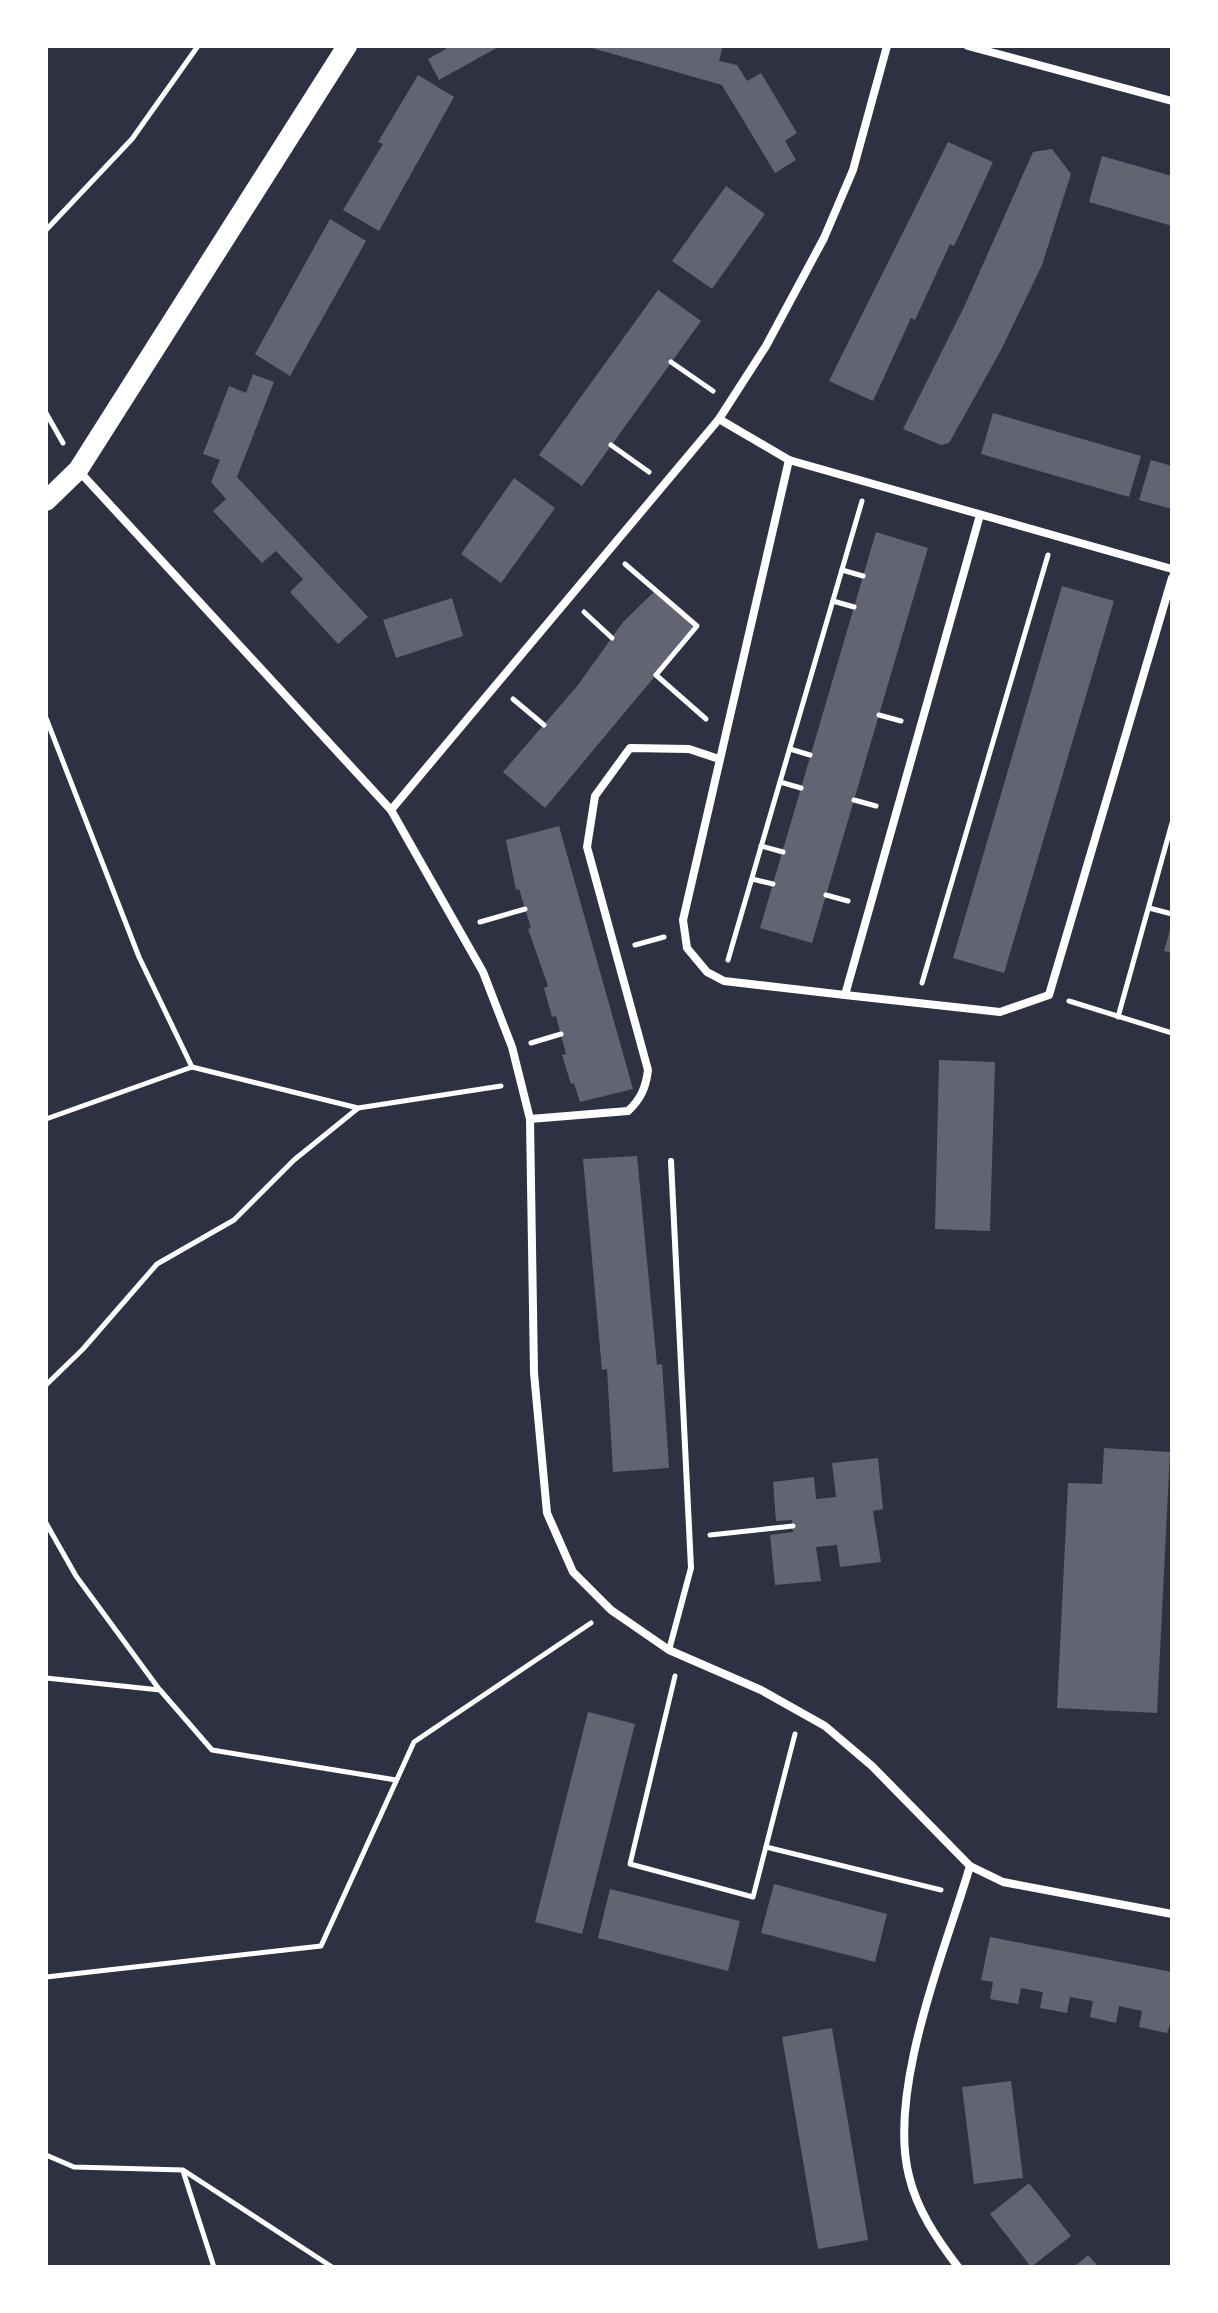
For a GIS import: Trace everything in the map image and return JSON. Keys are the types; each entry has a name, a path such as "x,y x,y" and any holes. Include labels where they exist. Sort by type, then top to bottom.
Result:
{"main road":[{"path":"46,501 78,470 347,46"}],"street":[{"path":"391,810 666,484 730,403 766,346 824,238 853,170 887,46"},
{"path":"968,46 1172,101"},
{"path":"719,419 789,460 1172,569"},
{"path":"789,460 683,920 687,948 707,972 724,981 1000,1012 1049,995 1172,578"},
{"path":"78,470 391,810 483,972 506,1028 530,1119 534,1373 547,1513 573,1572 611,1610 669,1650 801,1711 872,1766 970,1866 1003,1882 1172,1914"},
{"path":"845,995 980,515"},
{"path":"530,1119 628,1111 637,1103 647,1082 648,1070 587,847 595,796 630,748 689,749 719,759"},
{"path":"958,2267 932,2230 917,2200 908,2174 905,2121 908,2084 970,1866"}],"lane":[{"path":"669,1650 691,1568 671,1161"}],"path":[{"path":"46,230 132,139 198,46"},
{"path":"671,362 730,403"},
{"path":"611,445 666,484"},
{"path":"724,981 868,481"},
{"path":"916,1003 1054,535"},
{"path":"610,550 697,626 656,675 725,735"},
{"path":"842,570 863,576"},
{"path":"569,599 612,638"},
{"path":"833,601 854,607"},
{"path":"496,685 544,725"},
{"path":"46,718 139,957 192,1067"},
{"path":"790,749 810,755"},
{"path":"780,782 801,788"},
{"path":"1118,1017 1172,823"},
{"path":"761,846 783,852"},
{"path":"752,879 773,884"},
{"path":"1149,908 1172,914"},
{"path":"504,915 525,909"},
{"path":"628,947 659,938"},
{"path":"1049,995 1171,1032 1172,1024"},
{"path":"538,1041 561,1034"},
{"path":"46,1119 192,1067 358,1108 521,1082"},
{"path":"46,1385 83,1349 157,1264 234,1220 294,1160 358,1108"},
{"path":"46,1523 76,1576 160,1690 212,1750 396,1780"},
{"path":"689,1537 793,1526"},
{"path":"46,1977 321,1946 414,1742 611,1610"},
{"path":"680,1655 630,1864 753,1897 801,1711"},
{"path":"46,1678 160,1690"},
{"path":"766,1847 962,1895"},
{"path":"46,2155 74,2167 183,2170 332,2267"},
{"path":"183,2170 214,2267"}],"building":[{"path":"444,46 500,46 439,80 428,59 446,49"},
{"path":"585,46 723,46 719,61 737,65 747,81 761,73 797,133 785,141 796,160 775,173 722,85"},
{"path":"418,75 454,97 379,231 343,210 383,144 378,142"},
{"path":"948,142 993,162 954,246 950,244 915,320 911,318 873,401 829,381"},
{"path":"1052,149 1071,174 1042,265 1001,350 949,443 941,445 903,429 964,307 1033,152"},
{"path":"1102,156 1172,176 1172,226 1089,202"},
{"path":"726,186 765,214 712,289 672,261"},
{"path":"330,219 366,241 290,376 255,354"},
{"path":"658,290 701,321 582,486 539,455"},
{"path":"253,374 274,382 237,477 368,617 338,644 290,592 303,579 276,551 262,563 213,511 226,499 211,482 220,460 203,454 229,386 246,393"},
{"path":"993,413 1141,456 1129,497 981,454"},
{"path":"1151,460 1172,466 1172,509 1139,500"},
{"path":"514,478 555,508 501,583 461,554"},
{"path":"876,532 928,548 812,943 760,928"},
{"path":"1062,586 1114,601 1004,973 953,958"},
{"path":"654,592 696,627 545,808 503,772 578,685 623,622"},
{"path":"452,598 463,636 396,658 383,620"},
{"path":"559,826 633,1089 580,1102 562,1055 566,1054 556,1016 552,1017 544,988 548,986 528,929 531,928 519,889 516,890 506,840"},
{"path":"1172,926 1172,953 1164,951"},
{"path":"939,1060 995,1062 990,1231 935,1229"},
{"path":"637,1156 657,1365 662,1364 669,1468 613,1472 607,1369 602,1370 583,1159"},
{"path":"1104,1448 1170,1452 1157,1713 1057,1708 1068,1483 1102,1484"},
{"path":"878,1458 883,1509 873,1511 881,1562 840,1567 837,1545 816,1547 821,1581 775,1585 770,1535 793,1532 792,1520 776,1521 773,1482 814,1477 816,1499 836,1497 832,1463"},
{"path":"588,1712 635,1724 582,1934 535,1922"},
{"path":"774,1884 887,1914 875,1962 761,1933"},
{"path":"610,1889 740,1921 728,1971 598,1938"},
{"path":"990,1937 1172,1972 1172,2018 1167,2033 1139,2027 1142,2011 1119,2006 1116,2023 1090,2017 1093,2001 1070,1997 1067,2013 1040,2008 1043,1992 1021,1988 1018,2004 990,1999 993,1982 981,1980"},
{"path":"832,2028 868,2240 818,2249 782,2037"},
{"path":"1011,2081 1023,2178 974,2184 962,2087"},
{"path":"1029,2183 1071,2236 1031,2267 990,2214"},
{"path":"1088,2255 1099,2267 1074,2267"}]}
